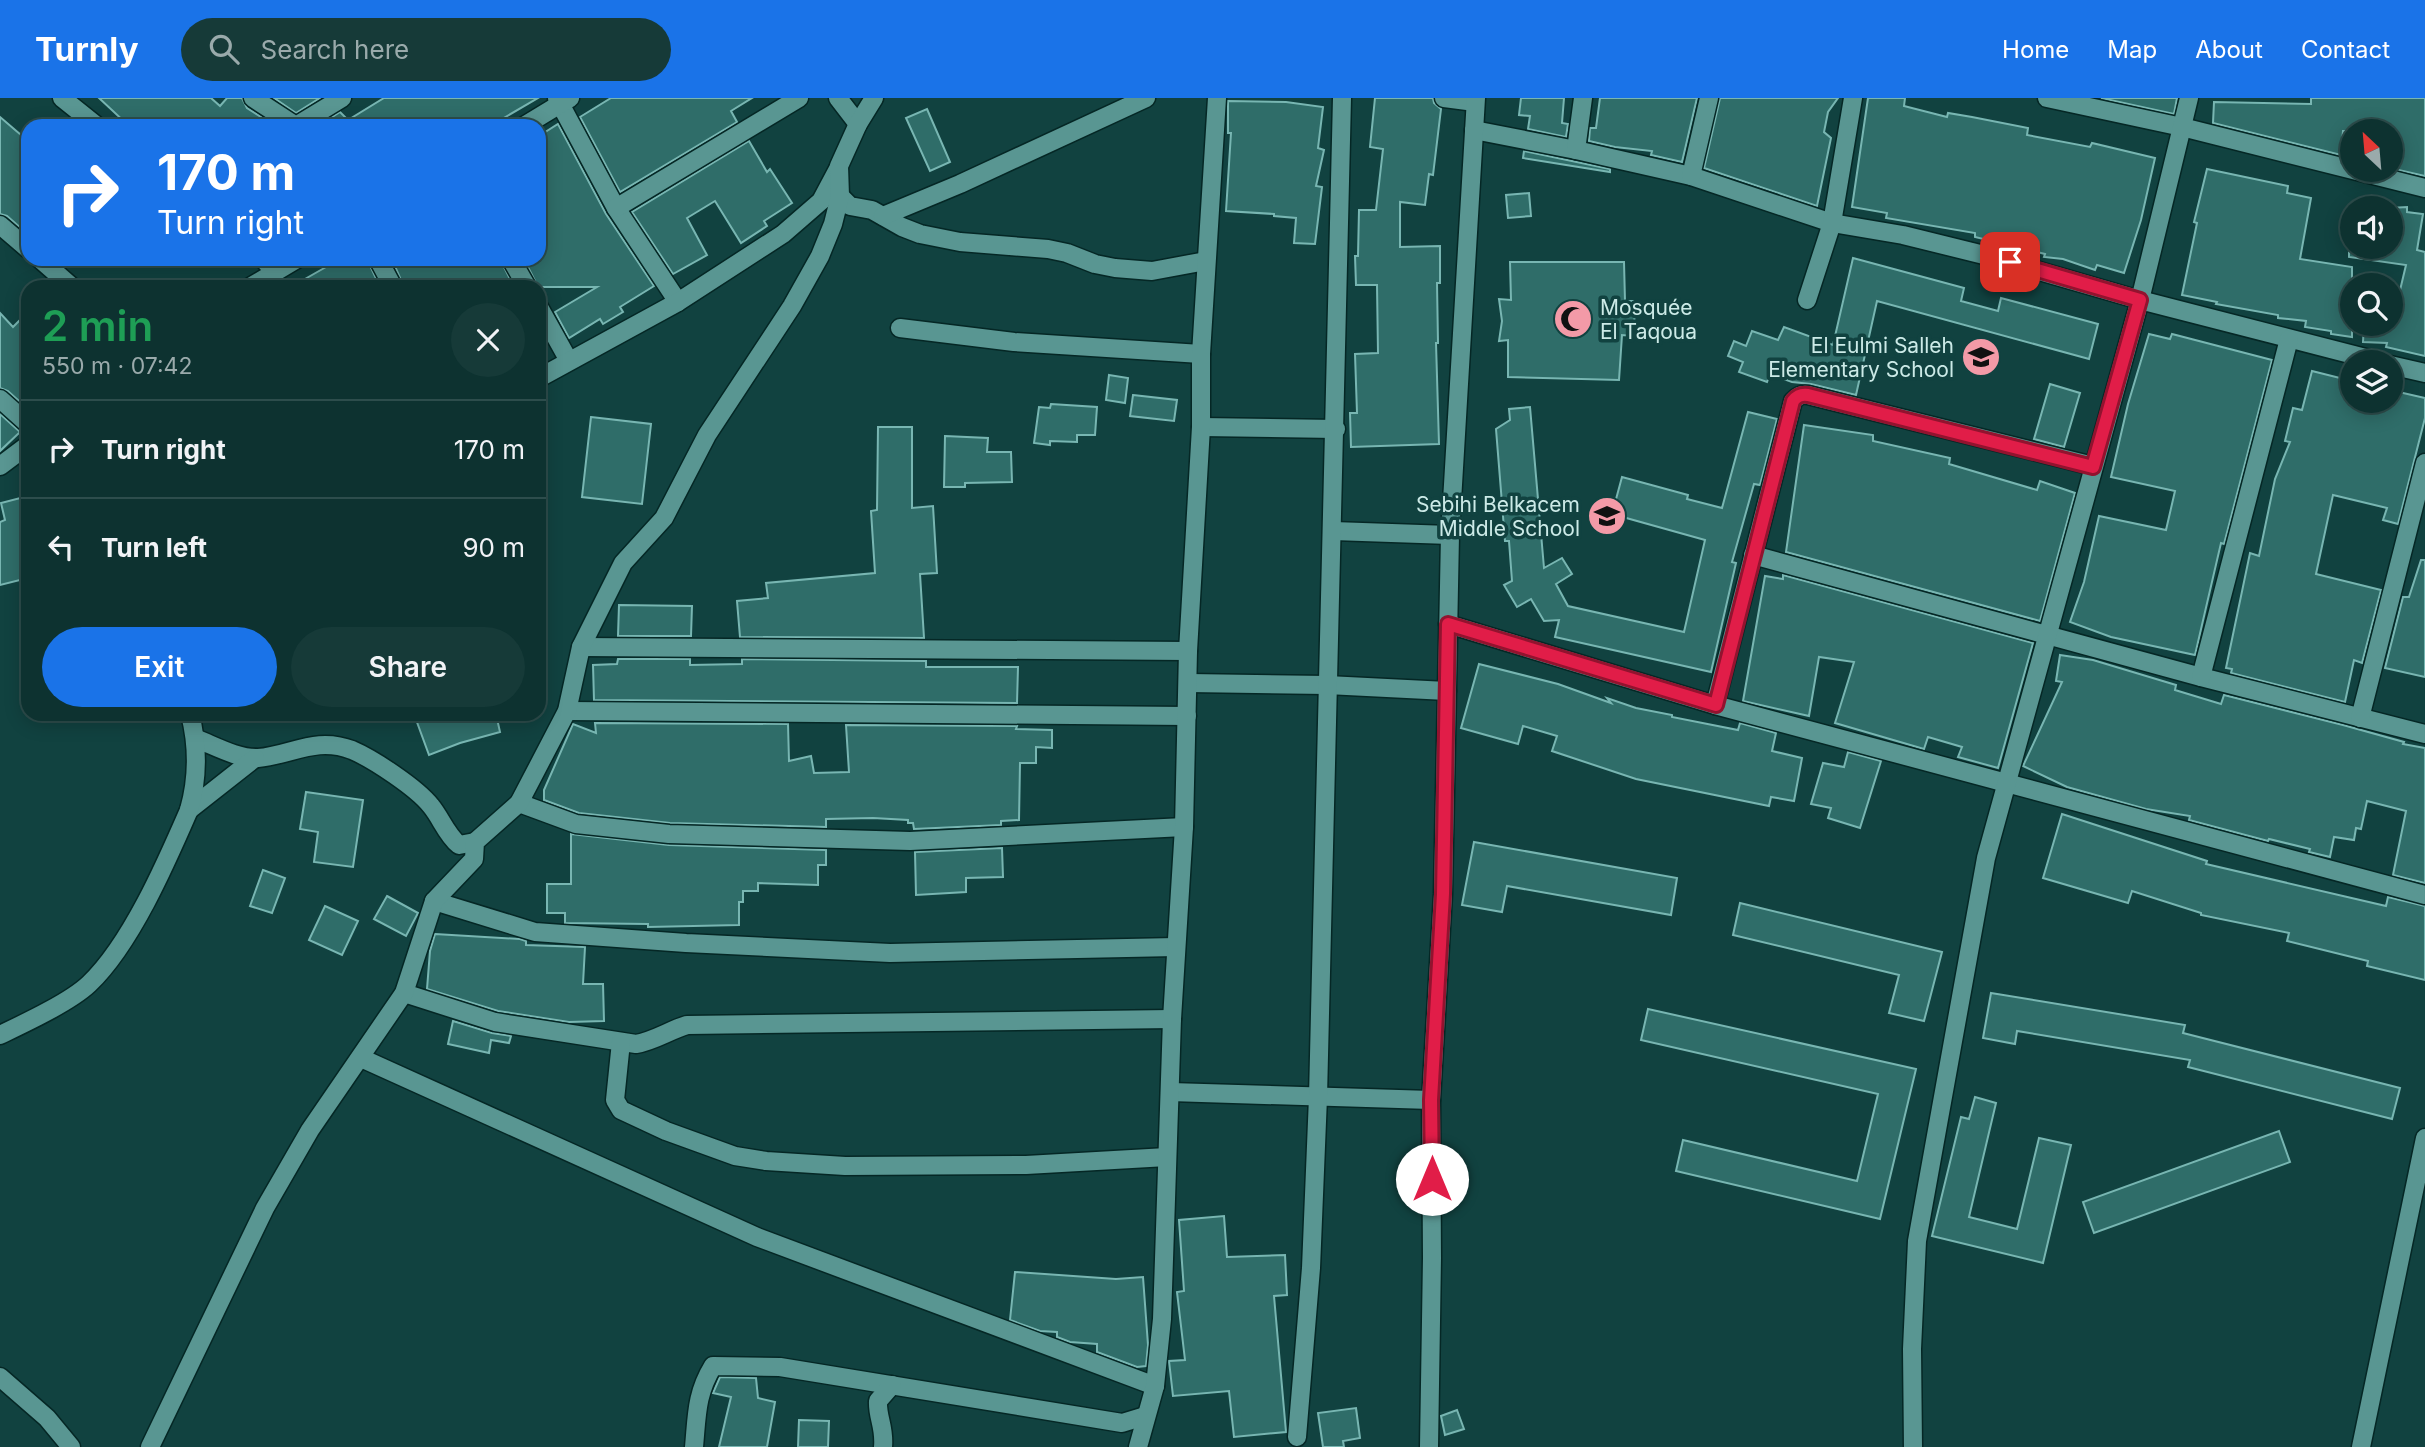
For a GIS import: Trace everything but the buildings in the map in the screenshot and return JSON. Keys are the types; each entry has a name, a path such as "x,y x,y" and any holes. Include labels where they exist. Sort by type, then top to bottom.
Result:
{"street":[{"path":"62,98 88,119"},
{"path":"253,98 285,119"},
{"path":"308,119 342,98"},
{"path":"616,208 799,98"},
{"path":"838,98 858,124"},
{"path":"546,374 678,302 801,220 821,201 858,124 874,98"},
{"path":"883,216 960,184 1146,98"},
{"path":"1138,1447 1155,1386 1162,1319 1172,1019 1184,827 1188,651 1201,427 1201,354 1217,98"},
{"path":"1297,1437 1311,1268 1318,1097 1342,98"},
{"path":"1430,1447 1431,1100 1443,894 1450,535 1476,100 1444,98"},
{"path":"1576,150 1583,98"},
{"path":"1691,176 1709,98"},
{"path":"1807,300 1832,223 1853,98"},
{"path":"2047,98 2182,127 2425,188"},
{"path":"1913,1447 1912,1349 1917,1241 1986,858 2140,300 2189,98"},
{"path":"534,119 562,100 616,208 678,302"},
{"path":"1474,130 1691,176 1832,223 1903,235 1984,255 2140,300 2340,352"},
{"path":"189,810 255,758 326,744 350,750 371,760 420,795 459,845 475,842 519,803 567,711 581,647 623,563 664,518 707,436 792,306 820,256 833,224 840,196 839,166"},
{"path":"840,196 850,206 861,206 920,234 960,242 1057,251 1115,268 1152,271 1206,261"},
{"path":"0,225 21,243"},
{"path":"48,266 64,280"},
{"path":"256,280 268,266"},
{"path":"546,320 569,361"},
{"path":"900,328 1014,342 1201,354"},
{"path":"2201,677 2289,340"},
{"path":"2403,368 2425,373"},
{"path":"1716,705 1793,401 1801,394 2093,467"},
{"path":"0,399 21,418"},
{"path":"1201,427 1336,429"},
{"path":"0,467 21,450"},
{"path":"2360,718 2425,463"},
{"path":"1333,531 1450,535"},
{"path":"1753,555 2201,677 2425,734"},
{"path":"1448,624 1716,705 2425,895"},
{"path":"581,647 1188,651"},
{"path":"1189,683 1326,685 1447,691"},
{"path":"567,711 1187,716"},
{"path":"0,1035 87,986 110,961 134,921 189,810 195,790 197,738 192,721"},
{"path":"197,738 255,758"},
{"path":"519,803 576,824 669,834 910,841 1184,827"},
{"path":"150,1447 265,1208 310,1130 404,993 434,901 474,859 475,842"},
{"path":"434,901 535,932 686,943 890,953 1176,947"},
{"path":"404,993 495,1022 621,1042 645,1043 673,1028 687,1025 1172,1019"},
{"path":"621,1042 615,1100 621,1110 735,1156 765,1161 845,1166 1026,1165 1167,1157"},
{"path":"360,1058 757,1237 1155,1386"},
{"path":"1170,1092 1431,1100"},
{"path":"2361,1447 2425,1138"},
{"path":"694,1447 698,1399 713,1366 780,1367 1122,1423 1145,1416"},
{"path":"0,1377 47,1418 71,1447"},
{"path":"883,1447 885,1432 877,1409 878,1401 892,1385"}],"place":[{"name":"Mosquée El Taqoua","path":"1573,319"},
{"name":"El Eulmi Salleh Elementary School","path":"1981,357"},
{"name":"Sebihi Belkacem Middle School","path":"1607,516"}],"route":[{"path":"1432,1179 1431,1100 1443,894 1448,624 1716,705 1796,397 1801,394 1808,395 2093,467 2140,300 2010,262"}]}
